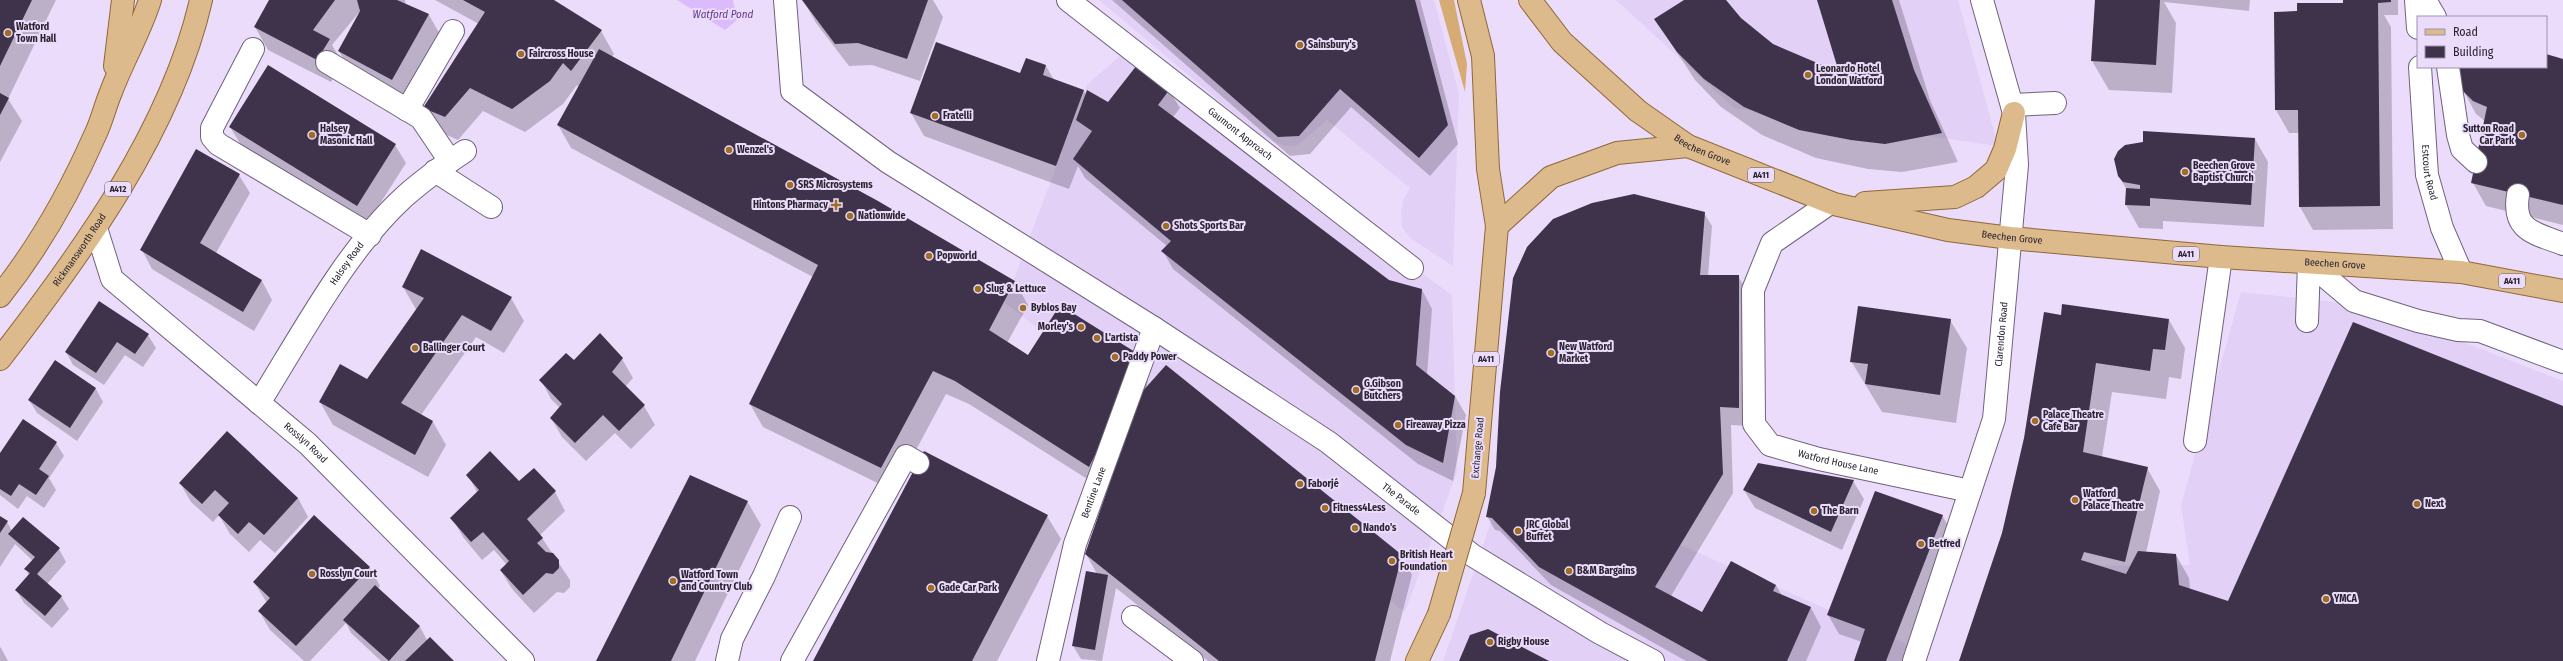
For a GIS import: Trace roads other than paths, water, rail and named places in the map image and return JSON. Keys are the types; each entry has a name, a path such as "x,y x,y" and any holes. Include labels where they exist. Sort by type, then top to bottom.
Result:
{"main road":[{"path":"111,91 123,0"},
{"path":"0,296 41,238 72,182 96,133 111,91 140,30 150,0"},
{"name":"Rickmansworth Road","path":"0,359 45,301 96,228 168,102 195,28 201,0"},
{"name":"A411","path":"1469,0 1483,56 1488,169 1497,226"},
{"name":"Beechen Grove","path":"1530,0 1562,42 1638,111 1688,146 1832,204 1948,230 2010,238 2221,257 2462,272 2563,291"},
{"path":"1832,204 1905,202 1954,197 1976,187 1996,170 2005,149 2013,109"},
{"name":"A411","path":"1497,226 1551,177 1616,153 1688,146"},
{"name":"Exchange Road","path":"1417,661 1439,614 1474,493 1497,226"}],"street":[{"name":"The Parade","path":"785,0 792,91 888,162 1154,328 1328,442 1472,555 1600,633 1653,661"},
{"name":"Gaumont Approach","path":"1068,0 1412,268"},
{"name":"Clarendon Road","path":"1914,661 1994,419 2017,165 2013,109 1982,0"},
{"path":"2416,0 2417,16"},
{"path":"2425,0 2435,16"},
{"path":"407,110 453,31"},
{"path":"253,48 212,128 212,137 218,144 370,235"},
{"path":"327,62 421,118 450,161 491,207"},
{"name":"Estcourt Road","path":"2420,68 2427,175 2442,228 2462,272"},
{"path":"2448,68 2458,135 2462,149 2476,162"},
{"path":"2013,109 2055,103"},
{"name":"Halsey Road","path":"259,403 335,281 370,235 404,197 450,161"},
{"path":"2518,195 2516,208 2519,220 2530,231 2563,244"},
{"name":"Watford House Lane","path":"1832,204 1772,243 1753,290 1754,424 1770,445 1819,459 1970,490"},
{"name":"Rosslyn Road","path":"96,228 112,279 308,444 523,661"},
{"path":"2530,231 2563,234"},
{"path":"2195,441 2221,257"},
{"path":"2307,321 2309,263"},
{"path":"2309,263 2354,301 2418,321 2458,330 2480,331 2563,362"},
{"name":"Bentine Lane","path":"1048,661 1075,544 1154,328"},
{"path":"792,661 906,456 918,463"},
{"path":"727,661 732,639 764,576 790,517"},
{"path":"1133,617 1192,661"}],"water":[{"name":"Watford Pond","path":"677,0 733,0 737,20 725,30"}],"place":[{"name":"Watford Town Hall","path":"8,33"},
{"name":"Sainsbury's","path":"1300,45"},
{"name":"Faircross House","path":"521,54"},
{"name":"Leonardo Hotel London Watford","path":"1808,75"},
{"name":"Fratelli","path":"935,116"},
{"name":"Halsey Masonic Hall","path":"312,135"},
{"name":"Sutton Road Car Park","path":"2522,135"},
{"name":"Wenzel's","path":"729,150"},
{"name":"Beechen Grove Baptist Church","path":"2185,172"},
{"name":"SRS Microsystems","path":"790,185"},
{"name":"Hintons Pharmacy","path":"836,205"},
{"name":"Nationwide","path":"850,216"},
{"name":"Shots Sports Bar","path":"1166,226"},
{"name":"Popworld","path":"929,256"},
{"name":"Slug & Lettuce","path":"978,289"},
{"name":"Byblos Bay","path":"1023,308"},
{"name":"Morley's","path":"1081,327"},
{"name":"L'artista","path":"1097,338"},
{"name":"Ballinger Court","path":"415,348"},
{"name":"New Watford Market","path":"1551,353"},
{"name":"Paddy Power","path":"1115,357"},
{"name":"G.Gibson Butchers","path":"1356,390"},
{"name":"Palace Theatre Cafe Bar","path":"2035,421"},
{"name":"Fireaway Pizza","path":"1398,425"},
{"name":"Faborjé","path":"1300,484"},
{"name":"Watford Palace Theatre","path":"2075,500"},
{"name":"Next","path":"2417,504"},
{"name":"Fitness4Less","path":"1325,508"},
{"name":"The Barn","path":"1814,511"},
{"name":"Nando's","path":"1355,528"},
{"name":"JRC Global Buffet","path":"1518,531"},
{"name":"Betfred","path":"1921,544"},
{"name":"British Heart Foundation","path":"1392,561"},
{"name":"B&M Bargains","path":"1569,571"},
{"name":"Rosslyn Court","path":"312,574"},
{"name":"Watford Town and Country Club","path":"673,581"},
{"name":"Gade Car Park","path":"931,588"},
{"name":"YMCA","path":"2326,599"},
{"name":"Rigby House","path":"1490,642"}]}
